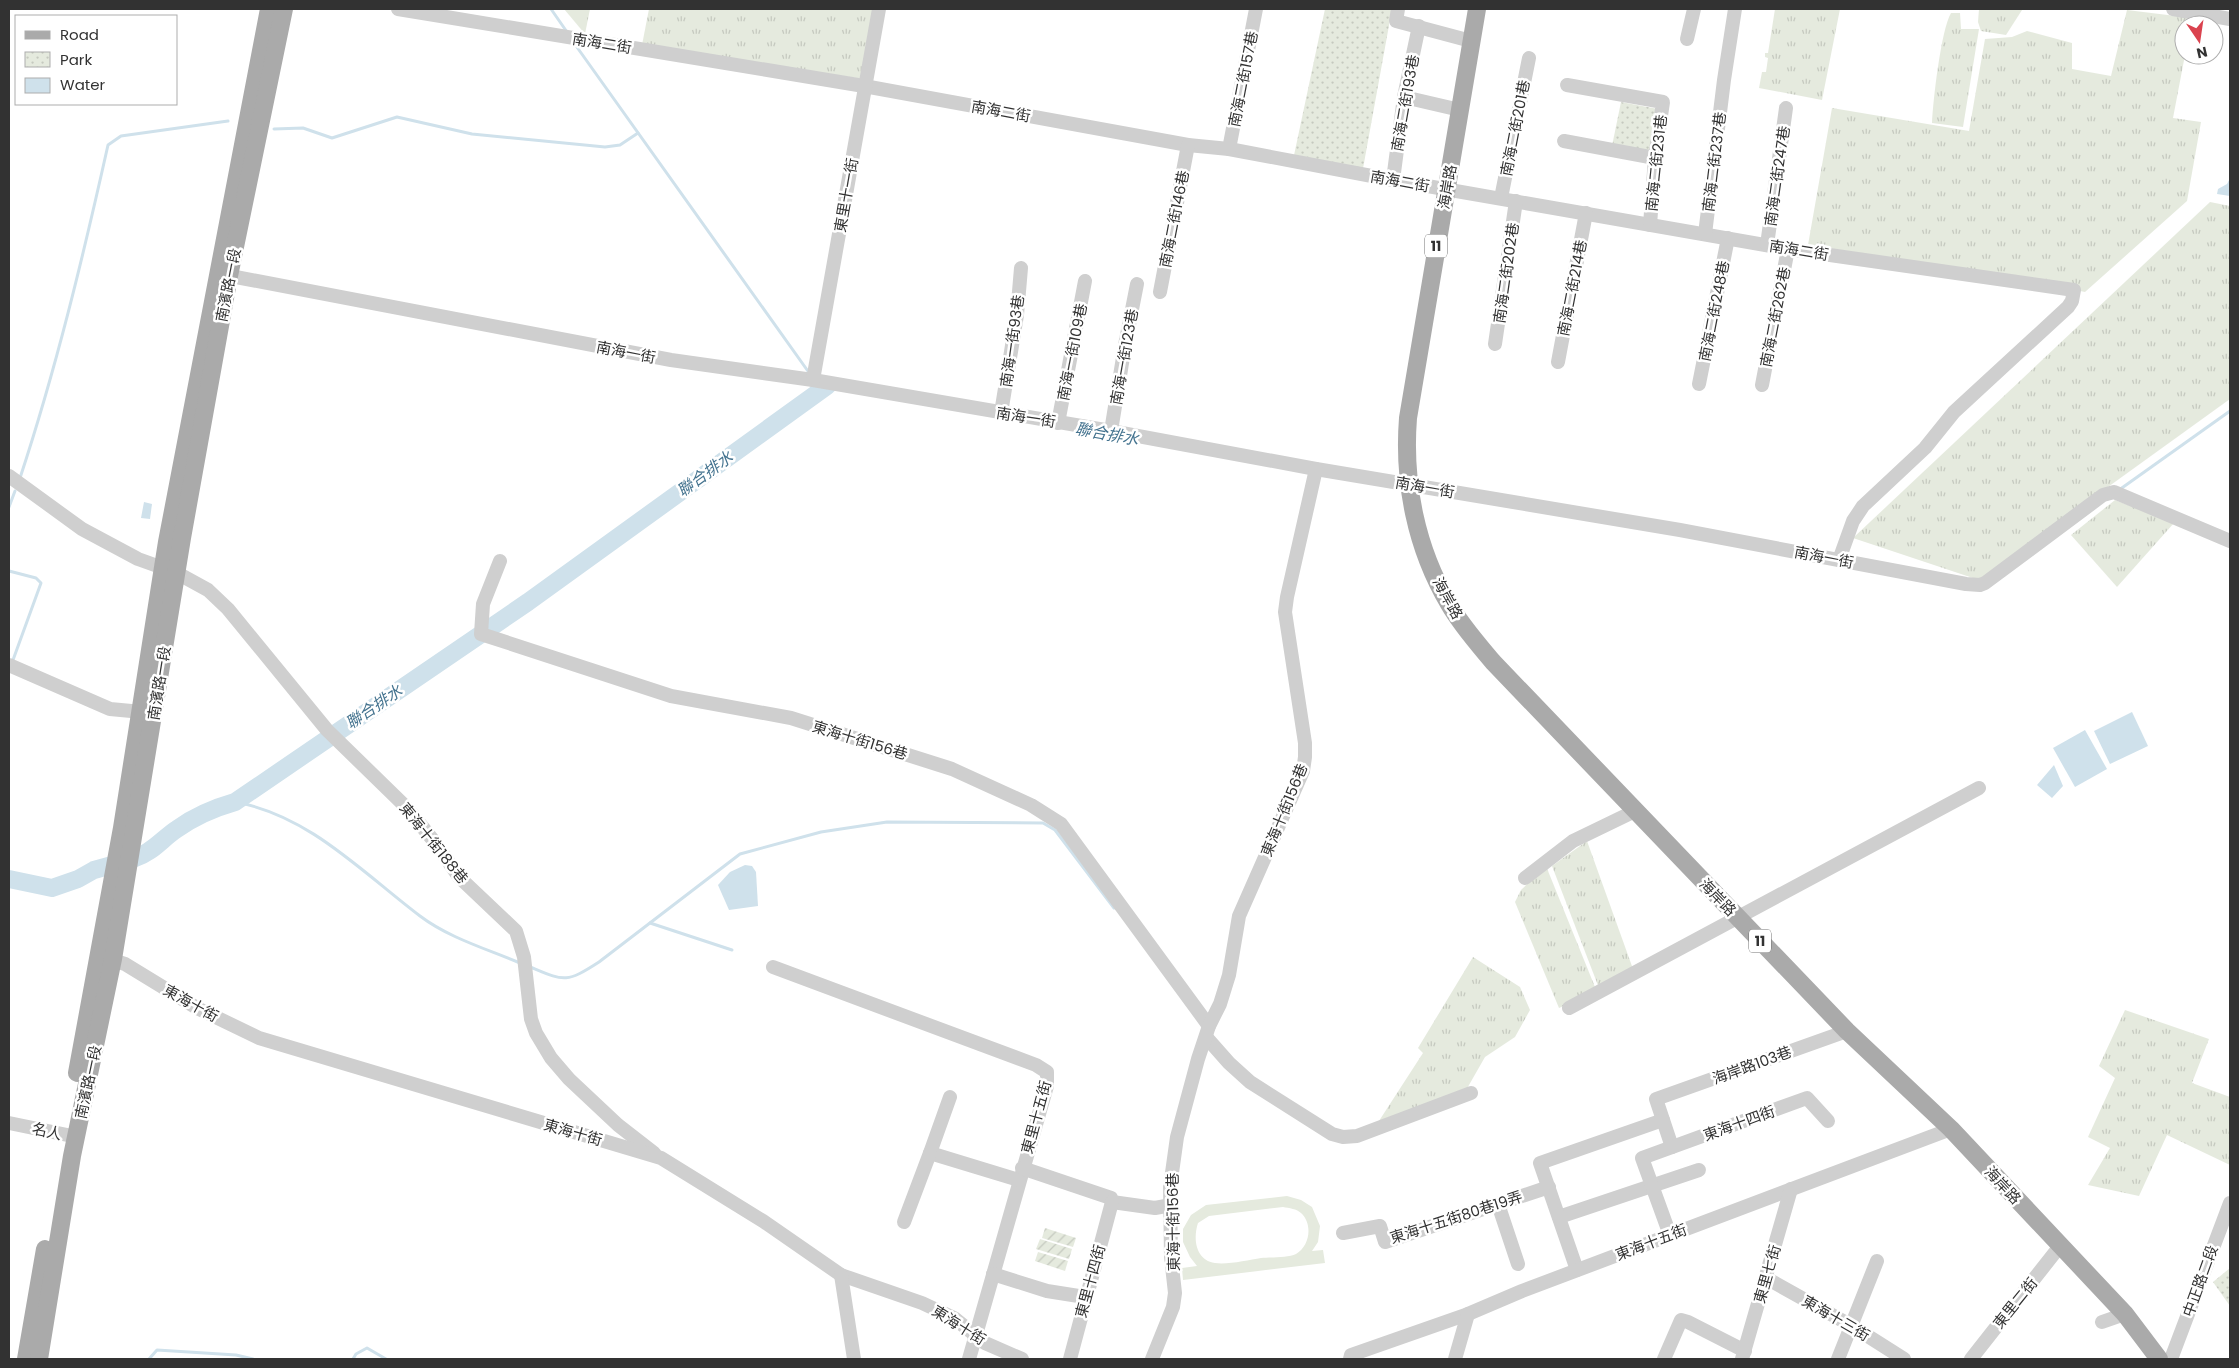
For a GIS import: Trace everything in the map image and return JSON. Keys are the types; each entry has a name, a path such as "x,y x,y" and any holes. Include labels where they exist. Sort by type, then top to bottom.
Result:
{"main road":[{"name":"南濱路一段","path":"26,1359 106,958 269,9"},
{"name":"南濱路一段","path":"223,275 284,9"},
{"name":"海岸路","path":"1477,9 1408,418 1406,445 1407,472 1419,536 1431,568 1449,604 1468,632 1493,662 1847,1031 1950,1129 2125,1314 2159,1359"},
{"name":"南濱路一段","path":"106,958 110,899 142,712 171,571"},
{"name":"南濱路一段","path":"39,1359 71,1136"}],"street":[{"name":"南海二街","path":"398,9 864,86 1188,145 1229,149 1447,190 1768,245 2074,290 2072,301 2068,307 1954,412 1925,448 1863,506 1853,521 1839,560"},
{"name":"東里十一街","path":"813,380 879,9"},
{"name":"南海二街157巷","path":"1229,149 1256,9"},
{"path":"1398,9 1396,21 1471,41"},
{"path":"1687,39 1694,9"},
{"name":"南海二街237巷","path":"1705,234 1735,9"},
{"path":"2173,9 2230,19"},
{"name":"南海二街193巷","path":"1393,180 1404,96 1418,26"},
{"name":"南海二街201巷","path":"1501,198 1528,58"},
{"name":"南海二街231巷","path":"1567,85 1663,102 1655,158 1650,224"},
{"path":"1404,96 1460,110"},
{"name":"南海二街247巷","path":"1768,245 1786,108"},
{"path":"1564,141 1655,158"},
{"name":"南海二街146巷","path":"1160,292 1188,145"},
{"name":"南海二街202巷","path":"1495,344 1516,201"},
{"name":"南海二街214巷","path":"1558,362 1586,214"},
{"name":"南海二街248巷","path":"1699,384 1728,238"},
{"name":"南海二街262巷","path":"1762,386 1788,248"},
{"name":"南海一街93巷","path":"1001,413 1017,315 1021,268"},
{"name":"南海一街","path":"223,275 671,360 813,380 1111,431 1410,487 1839,560 1966,584 1983,584 2104,496 2114,492 2230,541"},
{"name":"南海一街109巷","path":"1058,423 1085,281"},
{"name":"南海一街123巷","path":"1111,431 1137,284"},
{"name":"東海十街156巷","path":"1152,1359 1173,1307 1175,1293 1171,1257 1170,1187 1177,1137 1198,1058 1220,1004 1229,975 1239,916 1303,770 1305,743 1285,612 1316,469"},
{"name":"東海十街188巷","path":"9,476 82,529 138,559 171,571 208,590 228,609 327,730 406,808 437,845 459,877 516,930 525,962 531,1019 536,1033 551,1058 569,1079 618,1125 661,1158"},
{"name":"東海十街156巷","path":"500,561 483,604 482,634 671,696 791,718 952,769 1031,806 1061,824 1208,1032"},
{"path":"9,665 110,709 142,712"},
{"path":"1569,1008 1979,788"},
{"path":"1525,878 1574,841 1635,811"},
{"name":"東海十街","path":"106,958 125,964 197,1008 258,1038 661,1158 767,1224 841,1275 922,1303 954,1318 975,1336 1022,1359"},
{"name":"東里十五街","path":"773,967 1043,1068 1047,1072 1047,1086 969,1359"},
{"name":"海岸路103巷","path":"1663,1120 1656,1099 1847,1031"},
{"path":"1208,1032 1229,1063 1250,1082 1332,1134 1343,1137 1357,1136 1471,1093"},
{"path":"904,1222 950,1097"},
{"name":"東海十四街","path":"1652,1186 1642,1158 1807,1098 1828,1121"},
{"path":"1577,1270 1540,1162 1663,1120 1672,1147"},
{"name":"名人","path":"13,1124 71,1136"},
{"name":"東海十五街","path":"1351,1357 1950,1129"},
{"path":"930,1153 1021,1174 1111,1198 1112,1202 1155,1208 1171,1206"},
{"path":"1559,1218 1699,1170"},
{"path":"1652,1186 1670,1235"},
{"name":"東海十五街80巷19弄","path":"1343,1233 1380,1226 1385,1242 1548,1187"},
{"name":"東里七街","path":"1743,1355 1791,1190"},
{"name":"東里十四街","path":"1070,1359 1085,1297 1112,1202"},
{"name":"中正路二段","path":"2171,1359 2230,1203"},
{"path":"1498,1204 1518,1264"},
{"name":"東里二街","path":"1971,1359 2060,1246"},
{"path":"1838,1359 1877,1261"},
{"path":"993,1274 1047,1291 1085,1297"},
{"path":"841,1275 854,1359"},
{"name":"東海十三街","path":"1766,1278 1852,1326 1904,1359"},
{"path":"1455,1359 1468,1314"},
{"path":"2102,1322 2125,1314"},
{"path":"1664,1359 1681,1320 1688,1322 1743,1355"}],"green space":[{"path":"564,9 590,9 585,34"},
{"path":"649,9 879,9 869,80 642,45"},
{"path":"1325,9 1392,9 1362,174 1293,160"},
{"path":"1775,9 1840,9 1822,100 1759,88 1762,72 1766,72 1768,58 1765,57 1765,53 1768,53"},
{"path":"1979,9 2022,10 2006,35 1981,31 1978,22"},
{"path":"2127,10 2174,16 2174,65 2183,65 2173,118 2201,122 2187,201 2085,292 2004,275 1808,245 1832,108 1969,131 1985,39 2012,37 2027,31 2072,43 2072,69 2111,76"},
{"path":"1951,13 1960,13 1961,29 1979,29 1963,127 1932,123 1941,49"},
{"path":"1621,102 1658,109 1653,152 1612,146"},
{"path":"2210,202 2230,206 2230,399 1979,580 1853,538"},
{"path":"2115,500 2174,523 2117,587 2071,535"},
{"path":"1587,841 1633,969 1599,988 1552,866"},
{"path":"1546,866 1597,992 1559,1008 1515,902 1521,890"},
{"path":"1473,957 1520,987 1530,1010 1515,1037 1485,1057 1465,1092 1377,1124 1423,1053 1418,1048"},
{"path":"2125,1010 2209,1039 2192,1083 2230,1097 2230,1165 2167,1135 2139,1196 2088,1185 2110,1148 2088,1137 2115,1078 2099,1066"},
{"path":"1287,1196 1301,1200 1312,1207 1320,1226 1318,1242 1312,1251 1323,1250 1325,1263 1183,1280 1182,1268 1197,1266 1190,1257 1183,1242 1183,1229 1191,1215 1206,1205","holes":["1283,1207 1299,1212 1307,1223 1307,1240 1296,1254 1284,1257 1215,1263 1203,1258 1197,1248 1196,1229 1198,1223 1209,1216"]},
{"path":"1045,1228 1076,1238 1073,1247 1042,1238"},
{"path":"1040,1239 1072,1249 1069,1259 1036,1249"},
{"path":"1038,1252 1068,1261 1065,1271 1035,1261"},
{"path":"2230,1268 2230,1306 2213,1282"}],"water":[{"path":"2230,178 2230,196 2217,194 2218,189 2227,184"},
{"path":"144,502 152,504 150,519 141,518"},
{"path":"2132,712 2148,746 2110,764 2094,731"},
{"path":"2085,730 2107,769 2075,787 2053,748"},
{"path":"2054,765 2063,786 2052,798 2037,785"},
{"path":"745,865 752,866 756,872 758,906 729,910 718,885 730,872"}],"waterway":[{"path":"551,9 567,32"},
{"path":"574,43 810,374"},
{"path":"274,129 303,128 332,138 397,117 472,134 605,147 620,145 638,133"},
{"path":"20,478 68,313 108,145 121,136 228,121"},
{"name":"聯合排水","path":"135,858 147,853 191,820 235,802 528,602 827,386"},
{"path":"2119,490 2230,411"},
{"path":"9,507 15,491"},
{"path":"9,571 36,578 41,583 13,660"},
{"path":"235,802 262,809 287,819 311,832 356,864 431,924 456,937 520,963"},
{"path":"528,966 557,977 564,978 579,974 599,962 740,854 821,832 887,822 1043,823 1055,830 1114,908"},
{"name":"聯合排水","path":"9,879 52,888 78,879 94,870 123,862"},
{"path":"650,923 732,950"},
{"path":"353,1359 356,1354 367,1348 386,1359"},
{"path":"149,1359 157,1350 236,1355 253,1359"}]}
